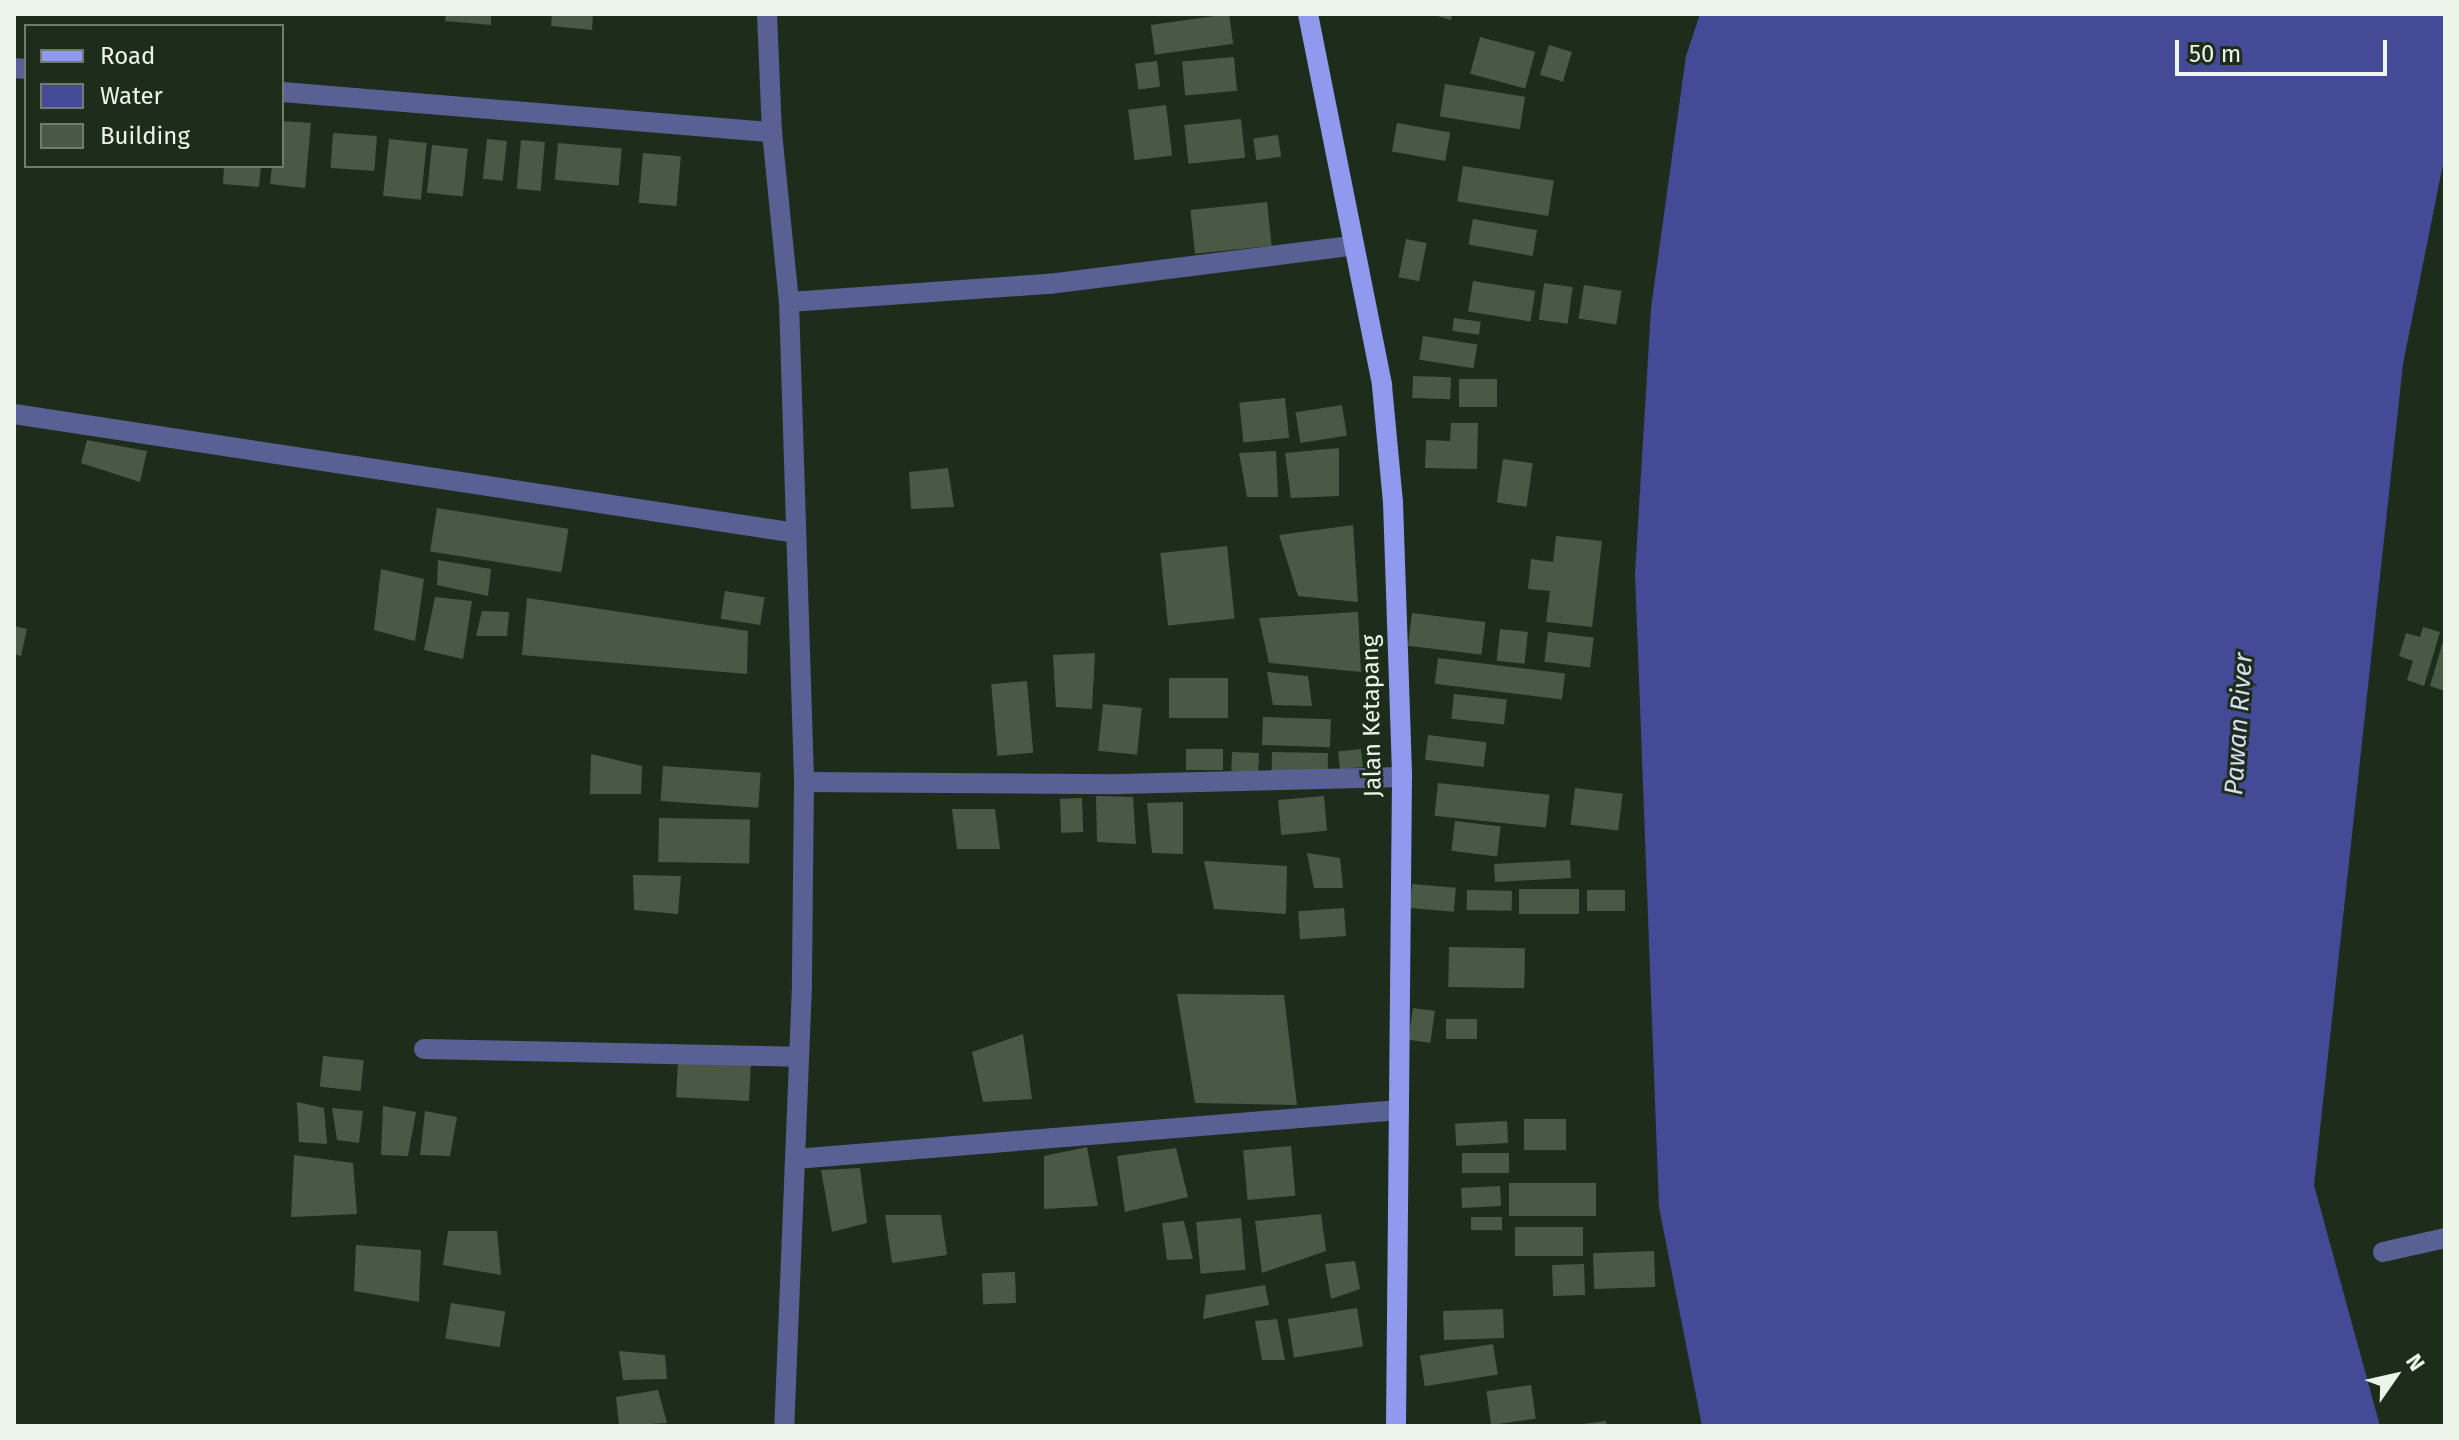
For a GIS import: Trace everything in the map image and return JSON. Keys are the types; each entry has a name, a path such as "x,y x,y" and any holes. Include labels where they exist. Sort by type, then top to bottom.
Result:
{"main road":[{"name":"Jalan Ketapang","path":"1308,14 1351,246 1382,386 1388,444 1402,777 1396,1426"}],"street":[{"path":"767,14 772,132 789,302 804,782 795,1159 784,1426"},
{"path":"284,92 772,132"},
{"path":"789,302 1049,284 1351,246"},
{"path":"14,414 796,533"},
{"path":"804,782 1119,784 1402,777"},
{"path":"424,1049 798,1057"},
{"path":"795,1159 1399,1110"},
{"path":"2383,1252 2445,1238"}],"water":[{"name":"Pawan River","path":"1700,14 2445,14 2445,154 2403,364 2314,1185 2380,1426 1702,1426 1659,1207 1635,574 1651,308 1686,56"}],"building":[{"path":"446,14 491,14 491,25 445,21"},
{"path":"552,14 593,14 592,30 551,26"},
{"path":"1229,14 1233,44 1155,55 1151,25"},
{"path":"1430,14 1452,14 1451,20"},
{"path":"1480,37 1535,52 1525,88 1470,74"},
{"path":"1549,45 1572,52 1563,82 1540,75"},
{"path":"1234,57 1237,91 1185,95 1182,62"},
{"path":"1157,61 1160,87 1138,89 1135,64"},
{"path":"1445,84 1525,97 1520,129 1440,117"},
{"path":"1166,105 1172,156 1134,160 1128,110"},
{"path":"1241,119 1245,158 1188,164 1184,125"},
{"path":"284,121 311,123 305,188 270,184 272,168 284,168"},
{"path":"1397,123 1450,132 1445,161 1392,152"},
{"path":"333,133 377,136 374,171 331,168"},
{"path":"1278,135 1281,157 1256,160 1253,138"},
{"path":"389,139 427,143 421,200 383,196"},
{"path":"487,139 507,141 503,181 483,179"},
{"path":"521,140 545,142 541,191 517,189"},
{"path":"558,143 622,149 619,185 555,180"},
{"path":"432,145 468,149 463,197 427,193"},
{"path":"643,153 681,156 676,206 639,203"},
{"path":"1463,166 1554,180 1548,216 1457,202"},
{"path":"224,168 261,168 259,187 223,184"},
{"path":"1267,202 1272,246 1195,254 1190,210"},
{"path":"1473,219 1537,230 1532,256 1468,245"},
{"path":"1406,239 1427,243 1419,281 1399,277"},
{"path":"1473,281 1535,291 1530,321 1468,312"},
{"path":"1544,283 1573,287 1568,324 1539,320"},
{"path":"1584,285 1622,291 1616,325 1579,319"},
{"path":"1454,318 1481,322 1479,335 1452,331"},
{"path":"1423,336 1477,345 1474,368 1419,360"},
{"path":"1413,376 1451,377 1450,399 1412,398"},
{"path":"1459,379 1497,379 1497,407 1459,407"},
{"path":"1285,398 1289,438 1243,443 1239,403"},
{"path":"1342,405 1347,436 1300,443 1296,412"},
{"path":"1451,423 1478,423 1477,469 1425,468 1426,440 1450,441"},
{"path":"87,440 147,451 140,482 81,463"},
{"path":"1339,448 1339,496 1291,498 1285,453"},
{"path":"1276,451 1278,497 1247,497 1239,453"},
{"path":"1503,459 1533,463 1527,507 1497,503"},
{"path":"948,468 954,507 911,509 909,472"},
{"path":"437,508 568,529 561,572 430,551"},
{"path":"1353,525 1358,602 1298,596 1279,535"},
{"path":"1556,536 1602,541 1592,627 1546,622 1550,591 1528,589 1531,559 1553,562"},
{"path":"1227,546 1235,619 1168,626 1160,553"},
{"path":"438,560 491,569 488,596 437,585"},
{"path":"381,569 424,579 415,641 374,630"},
{"path":"725,591 765,597 760,625 721,619"},
{"path":"435,597 472,601 463,659 424,650"},
{"path":"527,598 748,631 747,674 522,655"},
{"path":"482,611 509,612 507,636 476,636"},
{"path":"1358,612 1361,672 1269,663 1259,618"},
{"path":"1412,613 1485,622 1481,655 1408,646"},
{"path":"14,626 27,629 21,656 14,654"},
{"path":"2423,627 2440,632 2424,686 2407,680 2413,661 2399,656 2406,633 2420,637"},
{"path":"1500,629 1528,632 1525,664 1497,661"},
{"path":"1548,632 1594,638 1590,667 1544,662"},
{"path":"2445,638 2445,691 2430,686"},
{"path":"1095,653 1092,709 1056,707 1053,655"},
{"path":"1438,658 1565,674 1562,699 1435,684"},
{"path":"1267,672 1308,676 1312,706 1273,705"},
{"path":"1169,678 1228,678 1228,718 1169,718"},
{"path":"1027,681 1033,753 997,756 991,684"},
{"path":"1454,694 1507,700 1504,724 1451,719"},
{"path":"1103,704 1142,708 1137,755 1098,751"},
{"path":"1263,717 1331,719 1330,747 1262,745"},
{"path":"1428,735 1487,742 1484,767 1425,760"},
{"path":"1186,749 1223,749 1223,770 1186,770"},
{"path":"1361,749 1363,767 1340,769 1338,751"},
{"path":"1232,752 1259,753 1258,772 1231,771"},
{"path":"1272,752 1328,753 1328,772 1272,771"},
{"path":"591,754 642,766 641,794 590,794"},
{"path":"663,766 761,773 758,808 661,801"},
{"path":"1438,783 1549,795 1546,828 1435,816"},
{"path":"1575,788 1623,794 1618,831 1570,825"},
{"path":"1096,796 1133,797 1136,844 1097,842"},
{"path":"1324,796 1327,831 1281,835 1278,800"},
{"path":"1082,798 1083,832 1061,833 1060,799"},
{"path":"1183,802 1183,854 1152,853 1147,803"},
{"path":"952,809 995,809 1000,849 957,849"},
{"path":"659,818 750,820 749,864 658,862"},
{"path":"1455,821 1501,827 1497,856 1451,851"},
{"path":"1307,853 1340,858 1343,888 1314,888"},
{"path":"1570,860 1571,878 1495,882 1494,864"},
{"path":"1204,861 1287,866 1286,914 1214,909"},
{"path":"633,875 681,876 678,914 634,910"},
{"path":"1412,884 1456,888 1454,912 1410,908"},
{"path":"1519,889 1579,889 1579,914 1519,914"},
{"path":"1467,890 1512,891 1512,911 1467,910"},
{"path":"1587,890 1625,890 1625,911 1587,911"},
{"path":"1344,908 1346,936 1300,939 1298,911"},
{"path":"1449,947 1525,948 1524,988 1448,987"},
{"path":"1177,994 1284,995 1297,1105 1195,1103"},
{"path":"1413,1008 1435,1011 1430,1043 1409,1040"},
{"path":"1446,1019 1477,1019 1477,1039 1446,1039"},
{"path":"1023,1034 1032,1099 983,1102 972,1052"},
{"path":"323,1056 364,1060 361,1091 320,1087"},
{"path":"678,1058 751,1062 749,1101 676,1097"},
{"path":"297,1102 324,1108 327,1144 299,1142"},
{"path":"383,1106 416,1112 408,1156 381,1155"},
{"path":"332,1108 363,1111 359,1143 337,1140"},
{"path":"425,1111 457,1117 450,1156 420,1155"},
{"path":"1524,1119 1566,1119 1566,1150 1524,1150"},
{"path":"1507,1121 1508,1143 1456,1146 1455,1124"},
{"path":"1291,1146 1295,1196 1248,1200 1243,1150"},
{"path":"1087,1147 1098,1206 1044,1209 1044,1156"},
{"path":"1176,1148 1188,1197 1125,1212 1117,1156"},
{"path":"1462,1153 1509,1153 1509,1173 1462,1173"},
{"path":"294,1155 353,1163 357,1214 291,1217"},
{"path":"860,1168 867,1223 832,1232 821,1170"},
{"path":"1509,1183 1596,1183 1596,1216 1509,1216"},
{"path":"1500,1186 1501,1206 1462,1208 1461,1188"},
{"path":"1321,1214 1326,1251 1262,1273 1255,1221"},
{"path":"885,1215 941,1215 947,1255 892,1263"},
{"path":"1471,1217 1502,1217 1502,1230 1471,1230"},
{"path":"1241,1218 1246,1270 1201,1274 1196,1222"},
{"path":"1184,1221 1193,1259 1167,1260 1162,1223"},
{"path":"1515,1227 1583,1227 1583,1256 1515,1256"},
{"path":"448,1231 497,1231 501,1275 443,1265"},
{"path":"356,1245 421,1250 419,1302 354,1291"},
{"path":"1654,1251 1655,1287 1594,1289 1593,1253"},
{"path":"1355,1261 1360,1289 1331,1299 1325,1264"},
{"path":"1584,1264 1585,1295 1553,1296 1552,1265"},
{"path":"1015,1272 1016,1303 983,1304 982,1273"},
{"path":"1265,1285 1269,1305 1203,1319 1206,1295"},
{"path":"451,1303 505,1312 500,1347 445,1339"},
{"path":"1357,1308 1363,1347 1294,1357 1288,1319"},
{"path":"1503,1309 1504,1338 1444,1340 1443,1311"},
{"path":"1277,1319 1285,1360 1262,1360 1255,1321"},
{"path":"1493,1344 1498,1375 1425,1386 1420,1356"},
{"path":"619,1351 665,1355 667,1379 623,1380"},
{"path":"1531,1385 1536,1419 1491,1425 1486,1391"},
{"path":"658,1390 667,1423 619,1426 616,1397"},
{"path":"1606,1421 1607,1426 1583,1426 1583,1424"}]}
